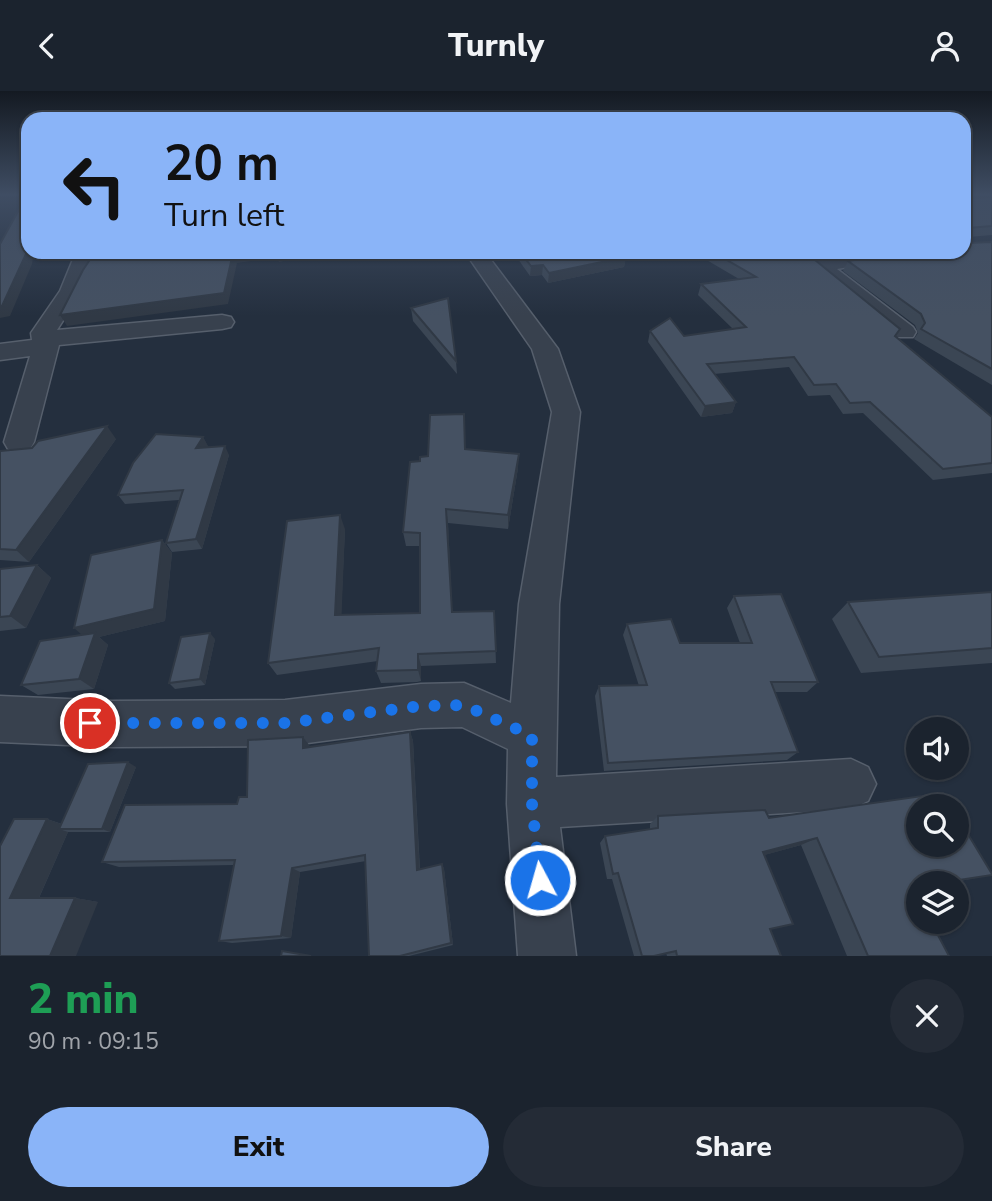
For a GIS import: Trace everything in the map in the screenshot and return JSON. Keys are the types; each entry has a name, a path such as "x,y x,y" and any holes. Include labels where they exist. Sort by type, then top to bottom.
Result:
{"street":[{"path":"19,442 46,343 43,333 71,291 83,259"},
{"path":"480,259 544,349 566,412 538,604 532,736 532,804 547,956"},
{"path":"831,259 811,261 904,332"},
{"path":"0,352 46,343 222,322"},
{"path":"0,719 112,723 285,723 421,706 464,705 532,736"},
{"path":"532,804 851,784"}],"building":[{"path":"5,235 21,235 21,259 24,259 2,306 0,306 0,244"},
{"path":"992,242 992,369 921,329 925,323 921,314 848,261 971,259 971,243"},
{"path":"90,259 232,259 224,293 60,315"},
{"path":"526,259 616,259 549,273 543,265 531,266"},
{"path":"725,259 814,259 900,329 895,336 992,417 992,463 943,469 870,402 850,403 836,384 814,385 794,357 707,364 736,402 705,406 650,331 670,318 684,336 746,327 701,284 756,277"},
{"path":"448,298 456,361 411,308"},
{"path":"464,414 465,449 519,454 508,515 446,509 452,612 494,611 496,651 418,654 418,670 376,671 379,648 268,663 287,521 340,515 335,615 420,613 420,533 403,532 410,462 420,461 420,457 428,456 430,415"},
{"path":"107,426 16,550 0,549 0,451 32,448 38,441"},
{"path":"156,434 203,437 196,448 225,446 196,539 166,543 183,490 118,495 133,463"},
{"path":"162,540 154,609 74,628 91,555"},
{"path":"37,565 10,616 0,617 0,569"},
{"path":"992,592 992,648 879,657 848,602"},
{"path":"781,594 818,682 771,682 798,752 608,763 599,686 647,685 627,624 671,619 680,643 752,643 734,596"},
{"path":"95,633 79,679 21,685 40,641"},
{"path":"210,633 200,679 169,683 181,637"},
{"path":"410,732 417,870 442,864 451,943 400,956 369,956 365,855 292,868 281,936 219,941 235,860 102,862 125,805 237,804 239,797 247,797 248,740 303,737 303,748"},
{"path":"128,762 102,829 59,829 88,764"},
{"path":"906,798 906,857 969,857 969,836 992,875 969,879 969,871 906,871 906,934 937,934 949,956 868,956 817,838 763,852 793,924 770,929 781,956 677,956 676,951 642,956 618,873 613,874 605,836 658,828 658,816 765,810 769,818"},
{"path":"14,819 47,819 10,898 75,898 50,956 0,956 0,846"},
{"path":"282,951 311,956 281,956"}],"route":[{"path":"90,723 285,723 421,706 464,705 532,736 532,804 540,880"}]}
